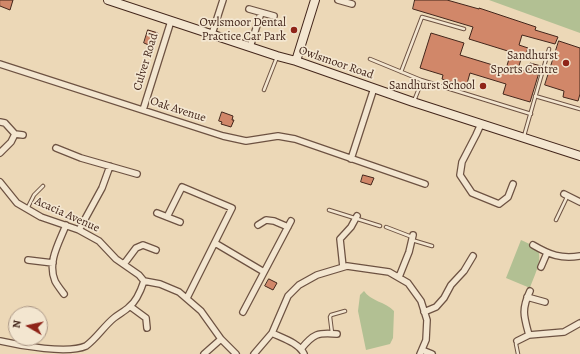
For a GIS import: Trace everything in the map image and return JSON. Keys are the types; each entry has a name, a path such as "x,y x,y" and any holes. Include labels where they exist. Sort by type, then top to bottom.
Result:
{"street":[{"name":"Owlsmoor Road","path":"108,0 296,61 524,139 580,156"},
{"path":"212,34 223,0"},
{"path":"296,61 314,0"},
{"path":"338,0 352,4"},
{"path":"248,9 274,16"},
{"path":"250,47 261,13"},
{"name":"Culver Road","path":"143,110 171,21"},
{"name":"Oak Avenue","path":"0,64 223,136 246,141 278,136 289,138 425,184"},
{"path":"352,159 374,88"},
{"path":"0,122 5,123 15,134 23,135"},
{"path":"481,124 462,162 460,174 472,193 499,204 508,197 513,184"},
{"path":"0,154 15,134"},
{"path":"56,148 75,156 138,174"},
{"path":"79,230 102,188 110,166"},
{"name":"Acacia Avenue","path":"1,184 16,203 41,217 79,230 99,241 116,259 139,275 144,281 169,287 179,292 201,312 221,339 236,354"},
{"path":"167,217 182,187 232,208 187,298"},
{"path":"566,194 580,202"},
{"path":"157,213 180,222"},
{"path":"343,267 340,239 356,218"},
{"path":"258,225 266,220 274,221 288,228"},
{"path":"243,312 291,220"},
{"path":"64,294 56,282 52,271 53,257 66,225"},
{"path":"399,277 413,238"},
{"path":"214,243 264,272"},
{"path":"124,264 136,248 143,245 156,250"},
{"path":"533,245 547,253 568,258 580,256"},
{"path":"541,267 547,253"},
{"path":"424,312 436,307 444,298 451,285 464,271 473,256"},
{"path":"28,260 53,263"},
{"path":"254,354 272,333 288,296 300,285 317,274 347,266 389,272 408,283 421,301 427,320 426,340 421,352 432,354"},
{"path":"0,341 64,353 76,351 85,347 114,318 131,307 139,295 144,281"},
{"path":"529,335 523,316 528,294 545,302"},
{"path":"131,307 146,318 146,328"},
{"path":"517,341 529,335 564,332 580,323"},
{"path":"272,333 292,343 303,352 309,339 316,334 335,334"},
{"path":"204,354 221,339"}],"lane":[{"path":"401,72 422,16 464,29"},
{"path":"524,139 549,49"},
{"path":"264,90 277,56"},
{"path":"370,59 422,81 531,114"},
{"path":"413,102 422,81"},
{"path":"535,96 580,109"},
{"path":"27,209 34,195 43,186"},
{"path":"556,220 566,194"},
{"path":"329,210 380,226"},
{"path":"386,226 432,246"},
{"path":"335,334 330,318 331,315 345,311"},
{"path":"517,341 516,344 518,354"}],"green space":[{"path":"489,0 580,0 580,33"},
{"path":"521,240 535,247 539,255 538,267 530,288 506,278"},
{"path":"364,291 370,297 387,305 394,311 393,338 390,344 366,350 358,311 360,295"}],"building":[{"path":"0,0 13,0 10,10 0,6"},
{"path":"415,0 447,0 479,8 536,27 535,30 558,37 555,44 522,35 519,45 528,48 525,57 522,56 518,69 528,72 530,63 541,66 530,102 503,94 506,84 470,73 466,87 442,79 443,75 420,68 431,33 464,43 460,55 506,69 511,52 469,39 473,27 413,9"},
{"path":"148,30 158,33 153,47 144,43"},
{"name":"Sandhurst Sports Centre","path":"559,41 580,48 580,94 578,101 563,97 564,91 545,85"},
{"path":"222,112 233,116 232,120 234,120 231,127 221,124 222,122 219,121"},
{"path":"363,175 374,178 371,185 361,182"},
{"path":"269,279 277,283 273,290 265,286"}],"place":[{"name":"Owlsmoor Dental Practice Car Park","path":"294,30"},
{"name":"Sandhurst Sports Centre","path":"566,63"},
{"name":"Sandhurst School","path":"483,86"}]}
